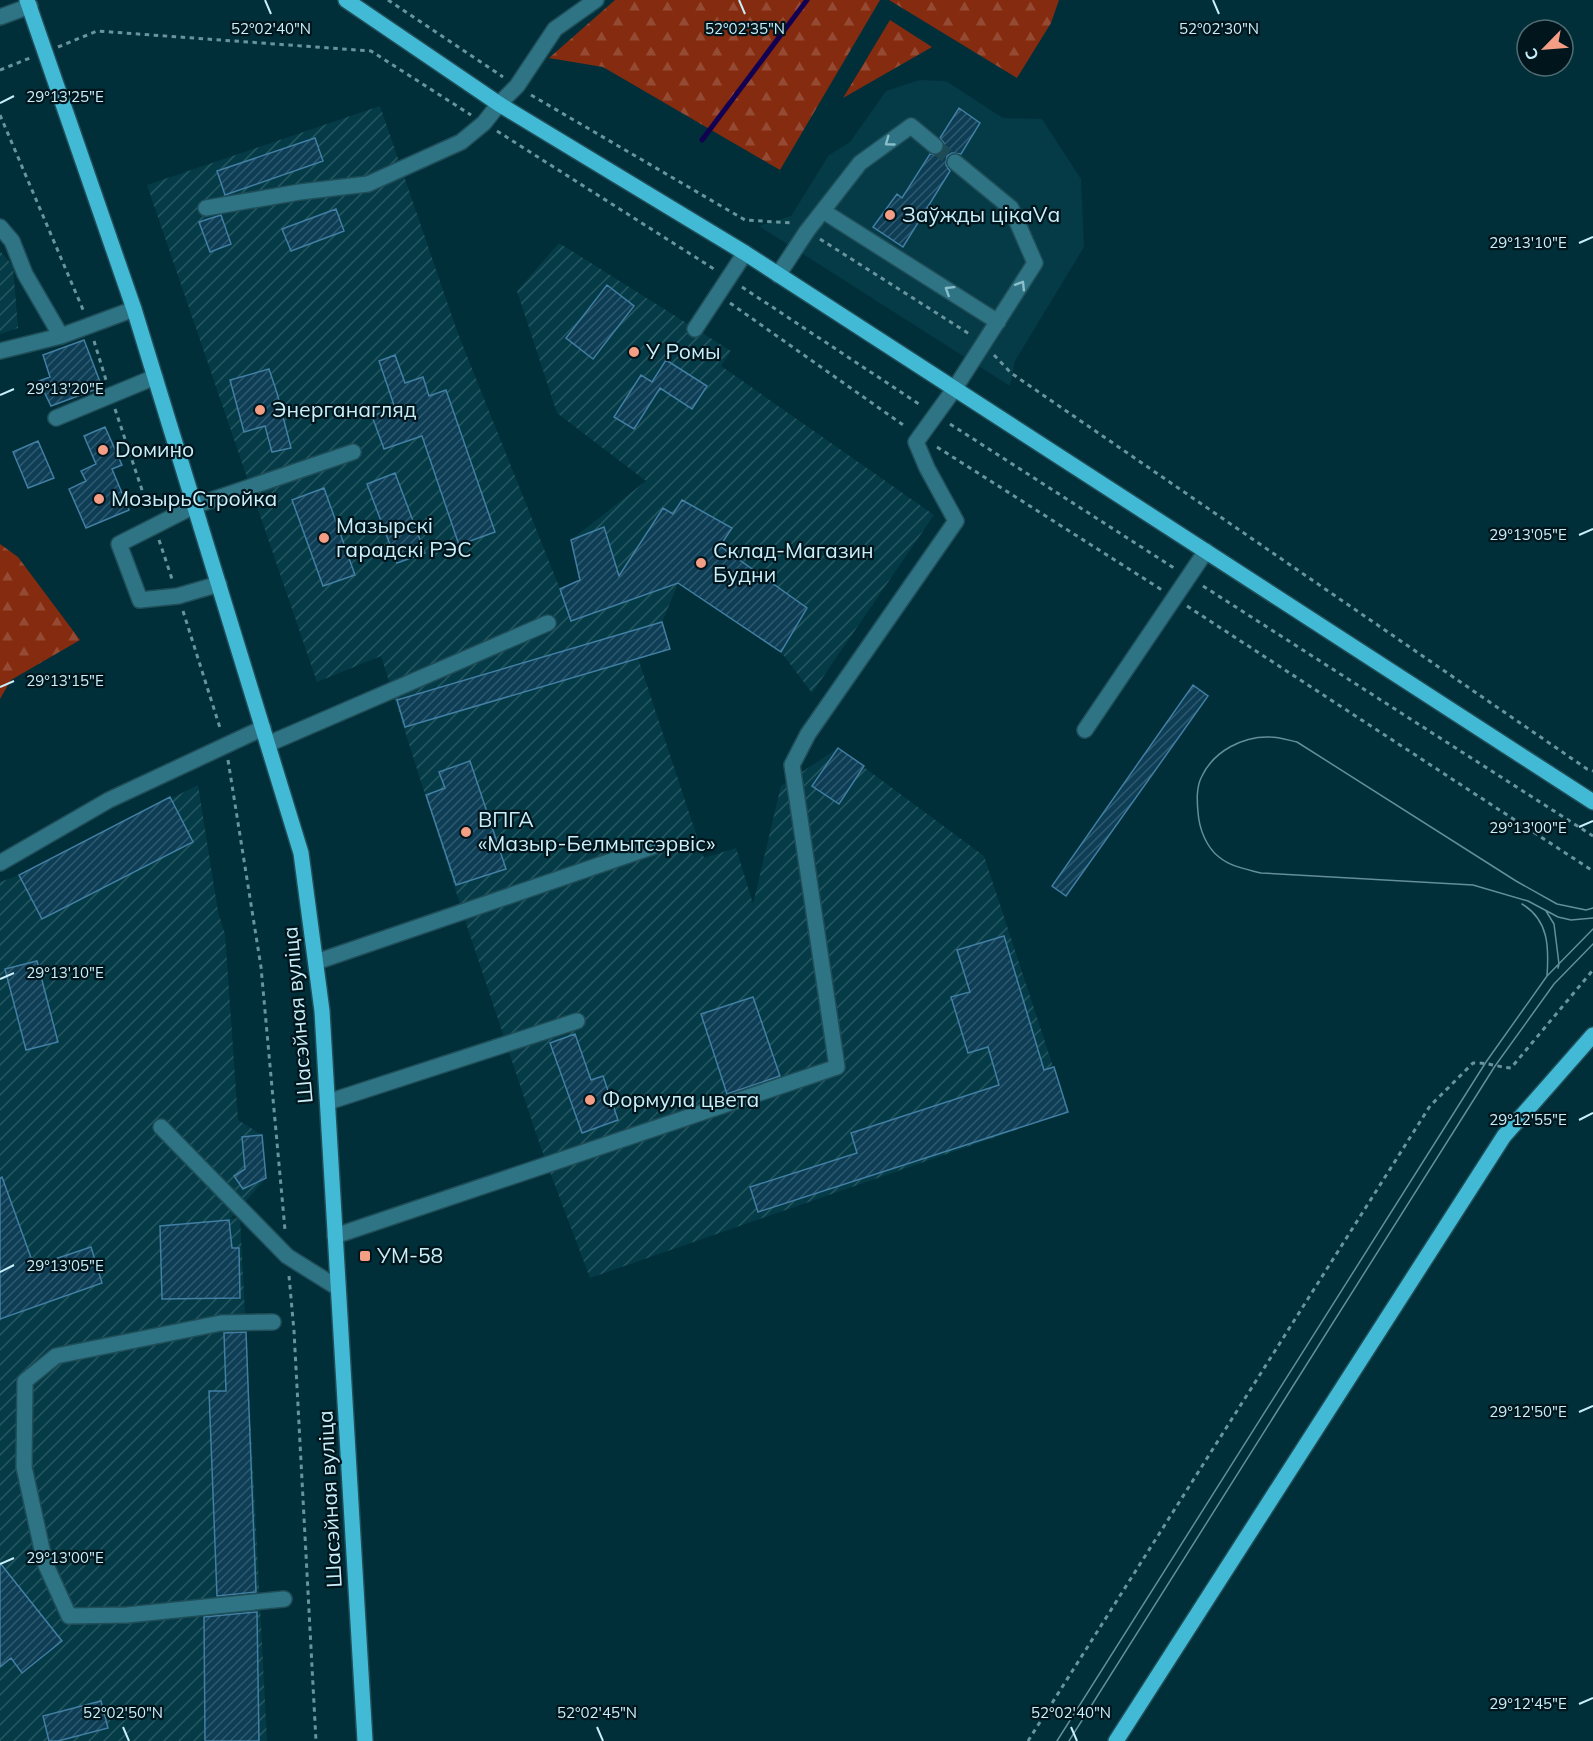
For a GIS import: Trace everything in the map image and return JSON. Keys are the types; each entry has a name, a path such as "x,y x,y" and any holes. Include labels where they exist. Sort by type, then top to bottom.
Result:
{"main road":[{"path":"346,0 499,104 745,252 1593,802"},
{"name":"Шасэйная вуліца","path":"29,3 134,309 302,853 322,1011 365,1741"},
{"path":"1116,1741 1360,1357 1504,1136 1593,1035"}],"lane":[{"path":"206,208 300,192 368,184 461,142 484,123 517,86 555,29 596,0"},
{"path":"0,17 29,3"},
{"path":"778,275 807,231 860,163 911,126 935,146"},
{"path":"335,1236 837,1067 792,765 808,734 956,521 927,468 916,442 937,416 1035,263 1011,208 956,162"},
{"path":"822,211 998,322"},
{"path":"0,227 12,241 25,274 61,336"},
{"path":"694,329 745,252"},
{"path":"0,351 61,336 134,309"},
{"path":"56,418 155,377"},
{"path":"219,584 178,596 140,600 119,544 194,506 353,452"},
{"path":"1085,730 1206,551"},
{"path":"268,744 548,623"},
{"path":"0,863 109,800 263,728"},
{"path":"316,962 652,847"},
{"path":"328,1102 577,1022"},
{"path":"161,1127 287,1256 338,1288"},
{"path":"273,1322 220,1323 56,1356 25,1381 24,1467 45,1563 69,1616 127,1615 284,1599"}],"path":[{"path":"388,0 543,104 745,220 795,223 984,344 1011,373 1593,771"},
{"path":"0,70 97,31 371,51 1593,836"},
{"path":"0,115 89,325 226,745 261,967 294,1331 316,1741"},
{"path":"718,295 920,437 1175,598 1593,871"},
{"path":"1028,1741 1430,1106 1473,1063 1486,1062 1511,1068 1593,970"}],"shaded area":[{"path":"919,80 946,81 1003,118 1042,119 1081,179 1084,247 1015,361 1010,386 759,226 791,216 829,155 850,142 886,91"},
{"path":"380,106 457,331 560,589 579,580 571,540 646,481 557,413 517,291 559,243 731,351 721,366 934,515 812,693 781,652 678,584 662,622 670,649 638,658 704,858 736,848 753,904 781,786 838,748 984,856 1068,1112 590,1278 541,1148 381,656 317,682 147,185"},
{"path":"0,251 13,266 18,328 0,334"},
{"path":"198,785 218,912 225,934 238,1120 262,1135 266,1178 230,1219 240,1218 267,1741 0,1741 0,882 19,875"}],"green space":[{"path":"615,0 880,0 780,170 603,67 549,58"},
{"path":"889,0 1059,0 1051,23 1017,78"},
{"path":"890,20 932,47 843,98"},
{"path":"0,544 18,557 80,640 11,680 0,699"}],"building":[{"path":"959,108 980,123 961,154 952,153 947,156 946,165 950,171 903,247 873,227 897,194 902,198 930,154 938,155 943,152 944,143 940,138"},
{"path":"315,138 323,161 225,195 217,171"},
{"path":"336,209 344,231 291,251 282,229"},
{"path":"221,215 231,244 210,252 199,222"},
{"path":"607,285 634,306 593,359 566,338"},
{"path":"84,340 102,387 51,406 39,381 50,377 43,355"},
{"path":"395,355 405,383 423,377 429,396 446,390 495,532 459,545 422,436 384,449 372,416 395,408 379,361"},
{"path":"666,360 707,386 692,409 660,388 634,429 614,417 641,375 652,382"},
{"name":"Энерганагляд","path":"269,369 291,448 272,452 265,426 244,432 230,380"},
{"name":"МозырьСтройка","path":"105,427 122,465 112,469 129,510 86,528 69,489 86,481 81,471 96,464 84,436"},
{"path":"38,441 54,478 28,488 13,452"},
{"path":"395,473 425,553 397,563 367,484"},
{"name":"Мазырскі гарадскі РЭС","path":"324,488 355,575 323,586 292,500"},
{"path":"682,500 732,528 720,546 807,608 781,652 678,583 571,621 560,589 580,580 571,540 604,527 619,576 663,508 673,514"},
{"path":"662,622 670,649 405,727 397,700"},
{"path":"1193,685 1208,696 1066,896 1052,886"},
{"path":"838,748 864,766 839,804 812,786"},
{"name":"ВПГА «Мазыр-Белмытсэрвіс»","path":"470,761 506,869 456,885 426,795 445,788 439,772"},
{"path":"170,797 193,842 42,919 19,875"},
{"path":"1004,936 1044,1070 1054,1067 1068,1112 758,1212 750,1187 857,1153 851,1133 999,1085 988,1047 968,1053 951,997 970,992 957,950"},
{"path":"37,961 58,1042 26,1050 5,969"},
{"path":"753,997 780,1076 727,1094 701,1014"},
{"name":"Формула цвета","path":"575,1034 591,1080 603,1076 618,1120 582,1133 550,1043"},
{"path":"262,1135 266,1178 243,1189 234,1176 245,1169 242,1137"},
{"path":"2,1177 34,1266 91,1247 102,1283 0,1319 0,1178"},
{"path":"229,1220 232,1248 239,1248 240,1298 162,1299 160,1226"},
{"path":"246,1332 256,1592 217,1596 209,1391 226,1391 224,1333"},
{"path":"0,1563 62,1641 22,1673 11,1658 0,1667"},
{"path":"257,1612 259,1741 205,1741 204,1617"},
{"path":"101,1701 108,1728 58,1741 49,1741 43,1716"}],"waterway":[{"path":"702,140 807,0"}],"tunnel":[{"path":"935,146 955,162"}],"tram line":[{"path":"1593,908 1586,910 1557,904 1516,881 1297,742 1270,737 1240,742 1214,759 1200,780 1197,794 1200,824 1204,837 1219,857 1239,867 1261,873 1473,885 1528,901 1558,917 1571,920 1593,918"},
{"path":"1522,904 1538,918 1542,926 1547,945 1547,976"},
{"path":"1546,911 1554,924 1558,968"},
{"path":"1057,1741 1486,1062 1547,976 1593,929"},
{"path":"1069,1741 1495,1066 1554,984 1593,944"}],"place":[{"name":"Заўжды цікаVа","path":"890,215"},
{"name":"У Ромы","path":"634,352"},
{"name":"Энерганагляд","path":"260,410"},
{"name":"Dомино","path":"103,450"},
{"name":"МозырьСтройка","path":"99,499"},
{"name":"Мазырскі гарадскі РЭС","path":"324,538"},
{"name":"Склад-Магазин Будни","path":"701,563"},
{"name":"ВПГА «Мазыр-Белмытсэрвіс»","path":"466,832"},
{"name":"Формула цвета","path":"590,1100"},
{"name":"УМ-58","path":"365,1256"}]}
